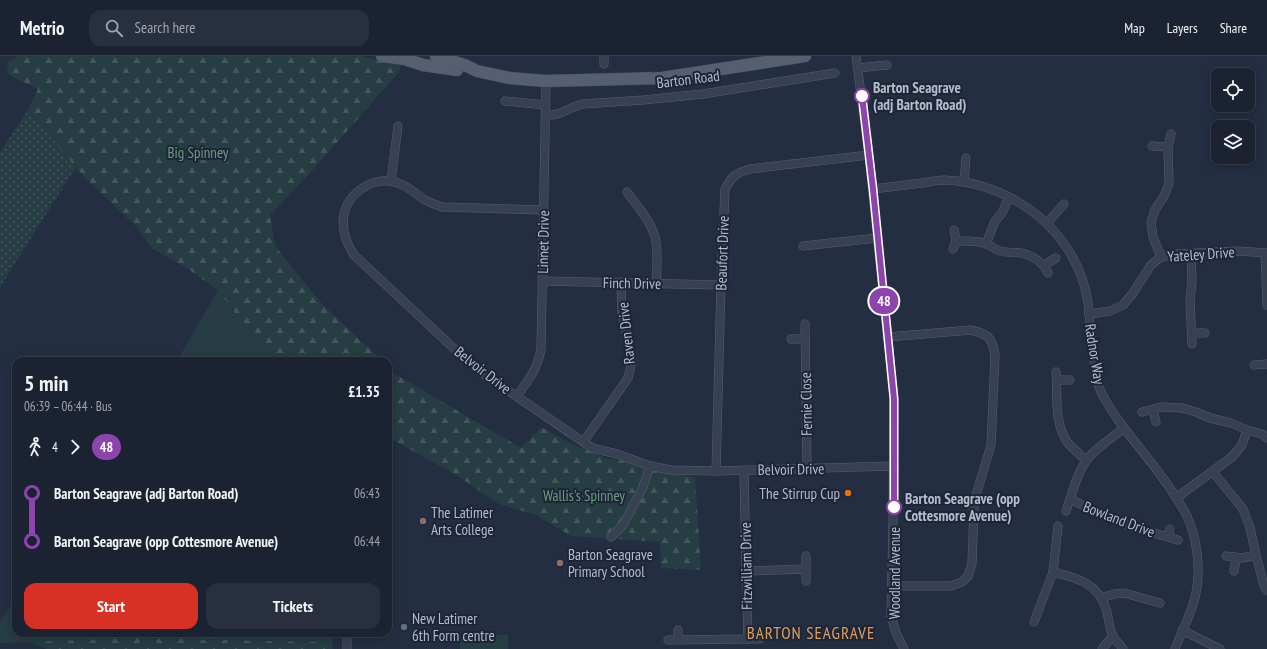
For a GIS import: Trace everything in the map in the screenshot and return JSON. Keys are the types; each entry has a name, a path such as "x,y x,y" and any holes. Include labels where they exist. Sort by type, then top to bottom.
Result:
{"main road":[{"name":"Barton Road","path":"382,56 405,59 423,65 469,72 477,71"},
{"name":"Barton Road","path":"405,59 423,56"},
{"name":"Barton Road","path":"436,56 467,66 477,71 509,78 546,81 662,78 805,56"}],"street":[{"name":"Woodland Avenue","path":"856,56 873,189 894,399 891,616 901,648"},
{"path":"858,68 888,65"},
{"name":"Barton Road","path":"546,114 556,115 583,104 703,94 835,73"},
{"name":"Linnet Drive","path":"517,396 532,377 540,358 541,348 546,81"},
{"path":"505,101 546,105"},
{"path":"391,181 398,126"},
{"path":"1161,257 1153,237 1151,222 1155,210 1164,196 1169,184 1168,147 1171,134"},
{"path":"1152,146 1168,147"},
{"name":"Beaufort Drive","path":"716,471 725,189 730,178 738,172 750,169 869,155"},
{"path":"964,182 966,158"},
{"name":"Radnor Way","path":"873,189 943,180 964,182 986,187 1027,207 1047,223 1059,236 1076,262 1083,281 1088,303 1088,314 1096,373 1101,392 1124,428 1170,486 1187,516 1197,553 1198,575 1196,593 1190,613 1175,649"},
{"name":"Belvoir Drive","path":"544,210 442,207 424,199 400,183 383,181 374,182 358,191 351,198 343,215 342,225 347,245 354,254 462,356 484,374 584,441 592,448 617,454 650,466 672,470 716,471 894,466"},
{"path":"627,192 649,223 655,237 657,264 656,283"},
{"path":"986,244 995,221 1002,213 1008,197"},
{"path":"1047,223 1064,204"},
{"path":"953,249 956,241 954,230"},
{"path":"803,246 877,238"},
{"path":"956,241 972,241 986,244 999,251 1022,253 1033,257 1044,265 1048,273"},
{"name":"Yateley Drive","path":"1088,314 1110,311 1123,305 1133,293 1151,265 1161,257 1174,254 1238,251 1266,253"},
{"path":"1266,253 1267,305"},
{"path":"1191,254 1192,281 1190,300 1192,344"},
{"path":"1044,265 1056,258"},
{"name":"Finch Drive","path":"542,281 721,285"},
{"name":"Raven Drive","path":"584,441 628,378 632,361 622,313 621,282"},
{"name":"Fernie Close","path":"805,324 807,469"},
{"path":"887,337 971,330 981,332 989,337 994,346 995,356 991,444 974,507 972,564 968,576 962,582 951,586 892,586"},
{"path":"1192,334 1205,333"},
{"path":"791,339 805,340"},
{"path":"1254,365 1267,364"},
{"path":"1056,372 1058,419 1068,443 1086,460"},
{"path":"1057,380 1070,380"},
{"path":"1142,412 1161,407 1182,408 1210,418 1231,423 1247,430 1262,434 1267,438"},
{"path":"1153,410 1156,422"},
{"name":"Bowland Drive","path":"1066,511 1079,474 1086,460 1096,450 1124,428"},
{"path":"1176,498 1232,458 1242,445 1247,430"},
{"path":"611,537 623,525 642,487 650,466"},
{"name":"Fitzwilliam Drive","path":"744,470 748,639"},
{"path":"1213,472 1243,509 1250,528 1264,586 1267,590"},
{"name":"Bowland Drive","path":"1070,499 1100,514 1133,527 1169,533 1178,540"},
{"path":"1034,622 1053,572 1058,526"},
{"path":"1226,556 1243,558 1256,555"},
{"path":"806,556 806,581"},
{"path":"1234,571 1236,558"},
{"path":"746,570 806,568"},
{"path":"1053,572 1084,582 1095,590 1106,609 1113,636 1123,649"},
{"path":"1101,598 1124,593 1153,604"},
{"path":"678,630 678,639"},
{"path":"1182,630 1220,649"},
{"path":"1102,649 1113,636"},
{"path":"347,637 347,649"},
{"path":"668,640 760,639"}],"green space":[{"name":"Big Spinney","path":"18,56 360,56 401,65 400,71 310,173 270,215 275,246 322,304 378,357 268,357 218,290 184,266 153,249 134,224 83,176 28,110 38,89 7,74 8,62"},
{"path":"28,110 76,167 0,287 0,152"},
{"path":"218,290 268,357 179,357"},
{"name":"Wallis's Spinney","path":"392,371 521,448 541,427 574,445 605,458 650,466 654,471 695,477 701,570 661,568 660,542 571,536 536,515 499,504 458,476 392,439"},
{"path":"12,604 12,637 332,637 332,642 134,638 0,643 0,622"},
{"path":"460,635 508,635 508,649 460,649"},
{"path":"139,638 332,642 333,649 47,649 27,641"}],"bus line":[{"name":"48","path":"862,96 894,399 894,507"}],"place":[{"name":"Barton Seagrave (adj Barton Road)","path":"862,96"},
{"name":"The Stirrup Cup","path":"848,493"},
{"name":"Barton Seagrave (opp Cottesmore Avenue)","path":"894,507"},
{"name":"The Latimer Arts College","path":"423,521"},
{"name":"Barton Seagrave Primary School","path":"560,563"},
{"name":"New Latimer 6th Form centre","path":"404,627"}],"district":[{"name":"BARTON SEAGRAVE","path":"811,633"}]}
